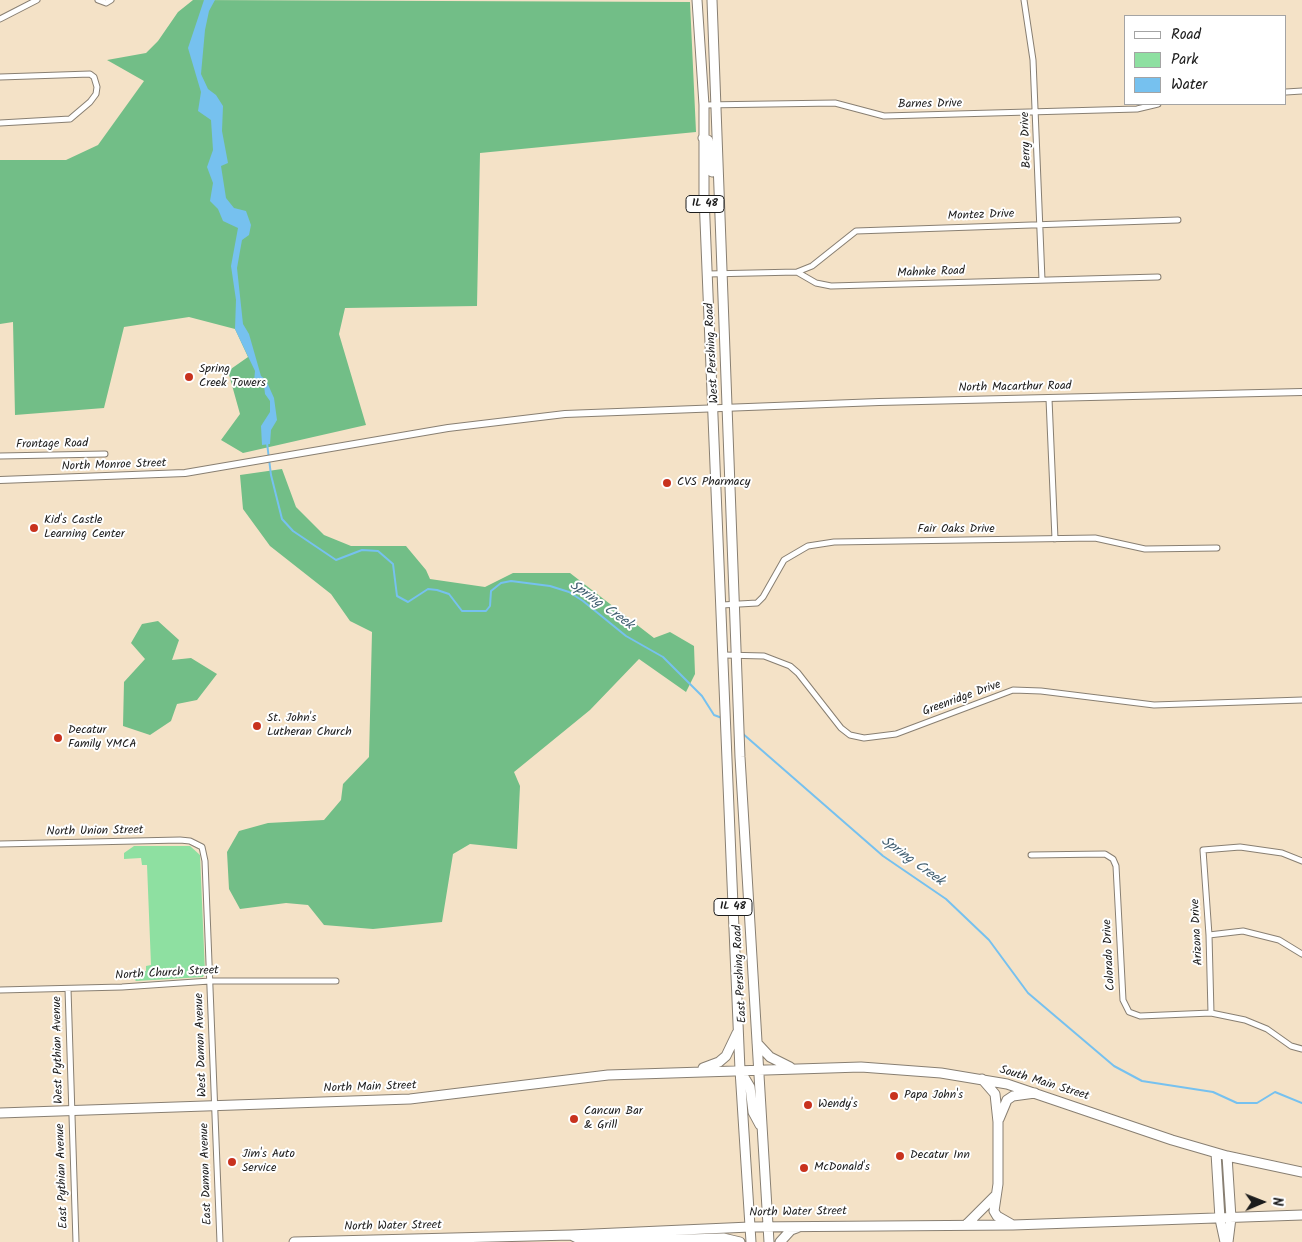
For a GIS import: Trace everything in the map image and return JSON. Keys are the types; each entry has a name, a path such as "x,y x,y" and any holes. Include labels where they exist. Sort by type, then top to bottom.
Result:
{"main road":[{"name":"West Pershing Road","path":"698,0 704,106 703,138 708,274 738,1030"},
{"name":"West Pershing Road","path":"712,0 739,706"},
{"path":"703,138 708,140 710,148 714,189 719,211"},
{"name":"East Pershing Road","path":"739,706 740,757 769,1242"},
{"path":"698,1071 718,1062 726,1056 738,1030"},
{"name":"IL 48","path":"738,1030 751,1242"},
{"path":"757,1043 770,1057 793,1068"},
{"name":"South Main Street","path":"740,1070 861,1067 982,1079 1037,1092 1172,1140 1216,1153 1302,1172"},
{"path":"740,1070 750,1087 753,1112 762,1129"},
{"name":"North Main Street","path":"0,1113 410,1099 608,1075 740,1070"},
{"path":"982,1079 995,1094 998,1122 1000,1156 994,1211 997,1216 1013,1225"},
{"path":"998,1122 1007,1100 1014,1096 1037,1092"},
{"path":"1216,1153 1220,1219 1226,1242"},
{"path":"1226,1242 1231,1218 1227,1156"},
{"path":"966,1225 995,1196"},
{"name":"North Water Street","path":"294,1242 463,1240 750,1226 1013,1225 1302,1215"},
{"path":"780,1242 791,1230 803,1226"},
{"path":"571,1235 585,1242 723,1238 740,1242"}],"street":[{"path":"0,19 37,0"},
{"path":"98,0 106,4 111,0"},
{"name":"Berry Drive","path":"1024,0 1033,60 1042,280"},
{"path":"0,77 90,74 94,78 97,87 96,94 90,102 70,119 0,123"},
{"path":"1287,92 1302,91"},
{"name":"Barnes Drive","path":"704,106 835,103 884,116 1138,109 1154,105"},
{"name":"Montez Drive","path":"797,272 812,266 856,230 1178,220"},
{"name":"Mahnke Road","path":"708,274 797,272 816,283 831,286 1158,277"},
{"name":"North Macarthur Road","path":"285,456 448,428 594,412 1302,392"},
{"path":"1049,399 1054,539"},
{"name":"Frontage Road","path":"0,456 105,454"},
{"name":"North Monroe Street","path":"0,480 157,476 228,467 285,456"},
{"name":"Fair Oaks Drive","path":"722,606 757,603 763,597 784,560 808,546 834,542 1095,538 1145,550 1217,548"},
{"name":"Greenridge Drive","path":"724,655 764,656 790,666 798,673 841,728 850,735 864,738 896,734 1013,690 1041,691 1154,705 1302,700"},
{"name":"North Union Street","path":"0,844 190,841"},
{"name":"West Damon Avenue","path":"190,841 202,847 205,861 214,1106"},
{"name":"Arizona Drive","path":"1211,1013 1209,934 1203,850 1240,847 1282,852 1302,860"},
{"name":"Colorado Drive","path":"1031,856 1105,854 1113,859 1116,866 1123,1000 1130,1012 1140,1016 1211,1013 1245,1020 1260,1026 1291,1046 1302,1049"},
{"path":"1209,934 1243,931 1279,940 1302,954"},
{"name":"North Church Street","path":"0,990 68,989 210,981 336,981"},
{"name":"West Pythian Avenue","path":"68,989 71,1110"},
{"name":"East Damon Avenue","path":"214,1106 220,1242"},
{"name":"East Pythian Avenue","path":"71,1110 76,1242"}],"green space":[{"path":"193,0 690,2 696,132 480,153 477,306 345,308 339,334 366,425 243,453 221,440 240,414 228,371 248,357 235,329 189,317 124,327 104,408 15,415 13,322 0,324 0,160 66,160 98,145 144,81 107,60 146,53 158,41 178,12"},
{"path":"282,469 296,507 324,535 351,546 406,546 426,570 430,579 485,587 513,573 570,573 654,638 670,632 694,646 695,674 686,692 639,659 590,710 514,772 520,786 517,849 470,844 453,854 442,922 373,929 324,925 308,905 286,903 240,909 229,889 227,852 239,831 268,823 324,820 341,800 343,784 369,757 372,632 350,621 331,594 270,546 243,509 240,475"},
{"path":"158,621 179,640 172,660 191,658 217,674 197,700 177,704 171,721 150,735 123,726 124,682 145,659 131,643 142,624"},
{"path":"134,846 190,846 200,855 205,973 203,977 136,981 128,973 146,971 146,966 151,965 147,865 142,865 141,858 124,859 124,853"}],"water":[{"path":"204,0 215,0 209,11 205,30 201,74 208,89 216,95 223,106 222,131 228,163 221,166 226,198 234,208 246,211 251,225 249,235 242,240 237,268 243,324 249,334 261,376 266,380 274,398 277,420 271,430 270,444 262,445 261,426 270,412 270,401 265,394 264,385 254,382 255,371 235,329 236,300 231,266 238,228 223,221 218,209 210,201 213,183 207,167 213,150 211,120 198,111 201,92 188,48"}],"waterway":[{"name":"Spring Creek","path":"267,443 271,475 282,519 293,531 336,560 362,550 378,551 393,564 397,596 408,602 428,589 437,590 449,594 462,611 486,611 490,606 491,591 501,583 511,581 550,586 569,592 626,636 663,657 702,696 714,715 722,718"},
{"name":"Spring Creek","path":"742,733 883,856 946,899 989,940 1028,993 1114,1066 1142,1081 1213,1092 1237,1103 1257,1103 1275,1092 1302,1103"}],"place":[{"name":"Spring Creek Towers","path":"189,377"},
{"name":"CVS Pharmacy","path":"667,483"},
{"name":"Kid's Castle Learning Center","path":"34,528"},
{"name":"St. John's Lutheran Church","path":"257,726"},
{"name":"Decatur Family YMCA","path":"58,738"},
{"name":"Papa John's","path":"894,1096"},
{"name":"Wendy's","path":"808,1105"},
{"name":"Cancun Bar & Grill","path":"574,1119"},
{"name":"Decatur Inn","path":"900,1156"},
{"name":"Jim's Auto Service","path":"232,1162"},
{"name":"McDonald's","path":"804,1168"}]}
